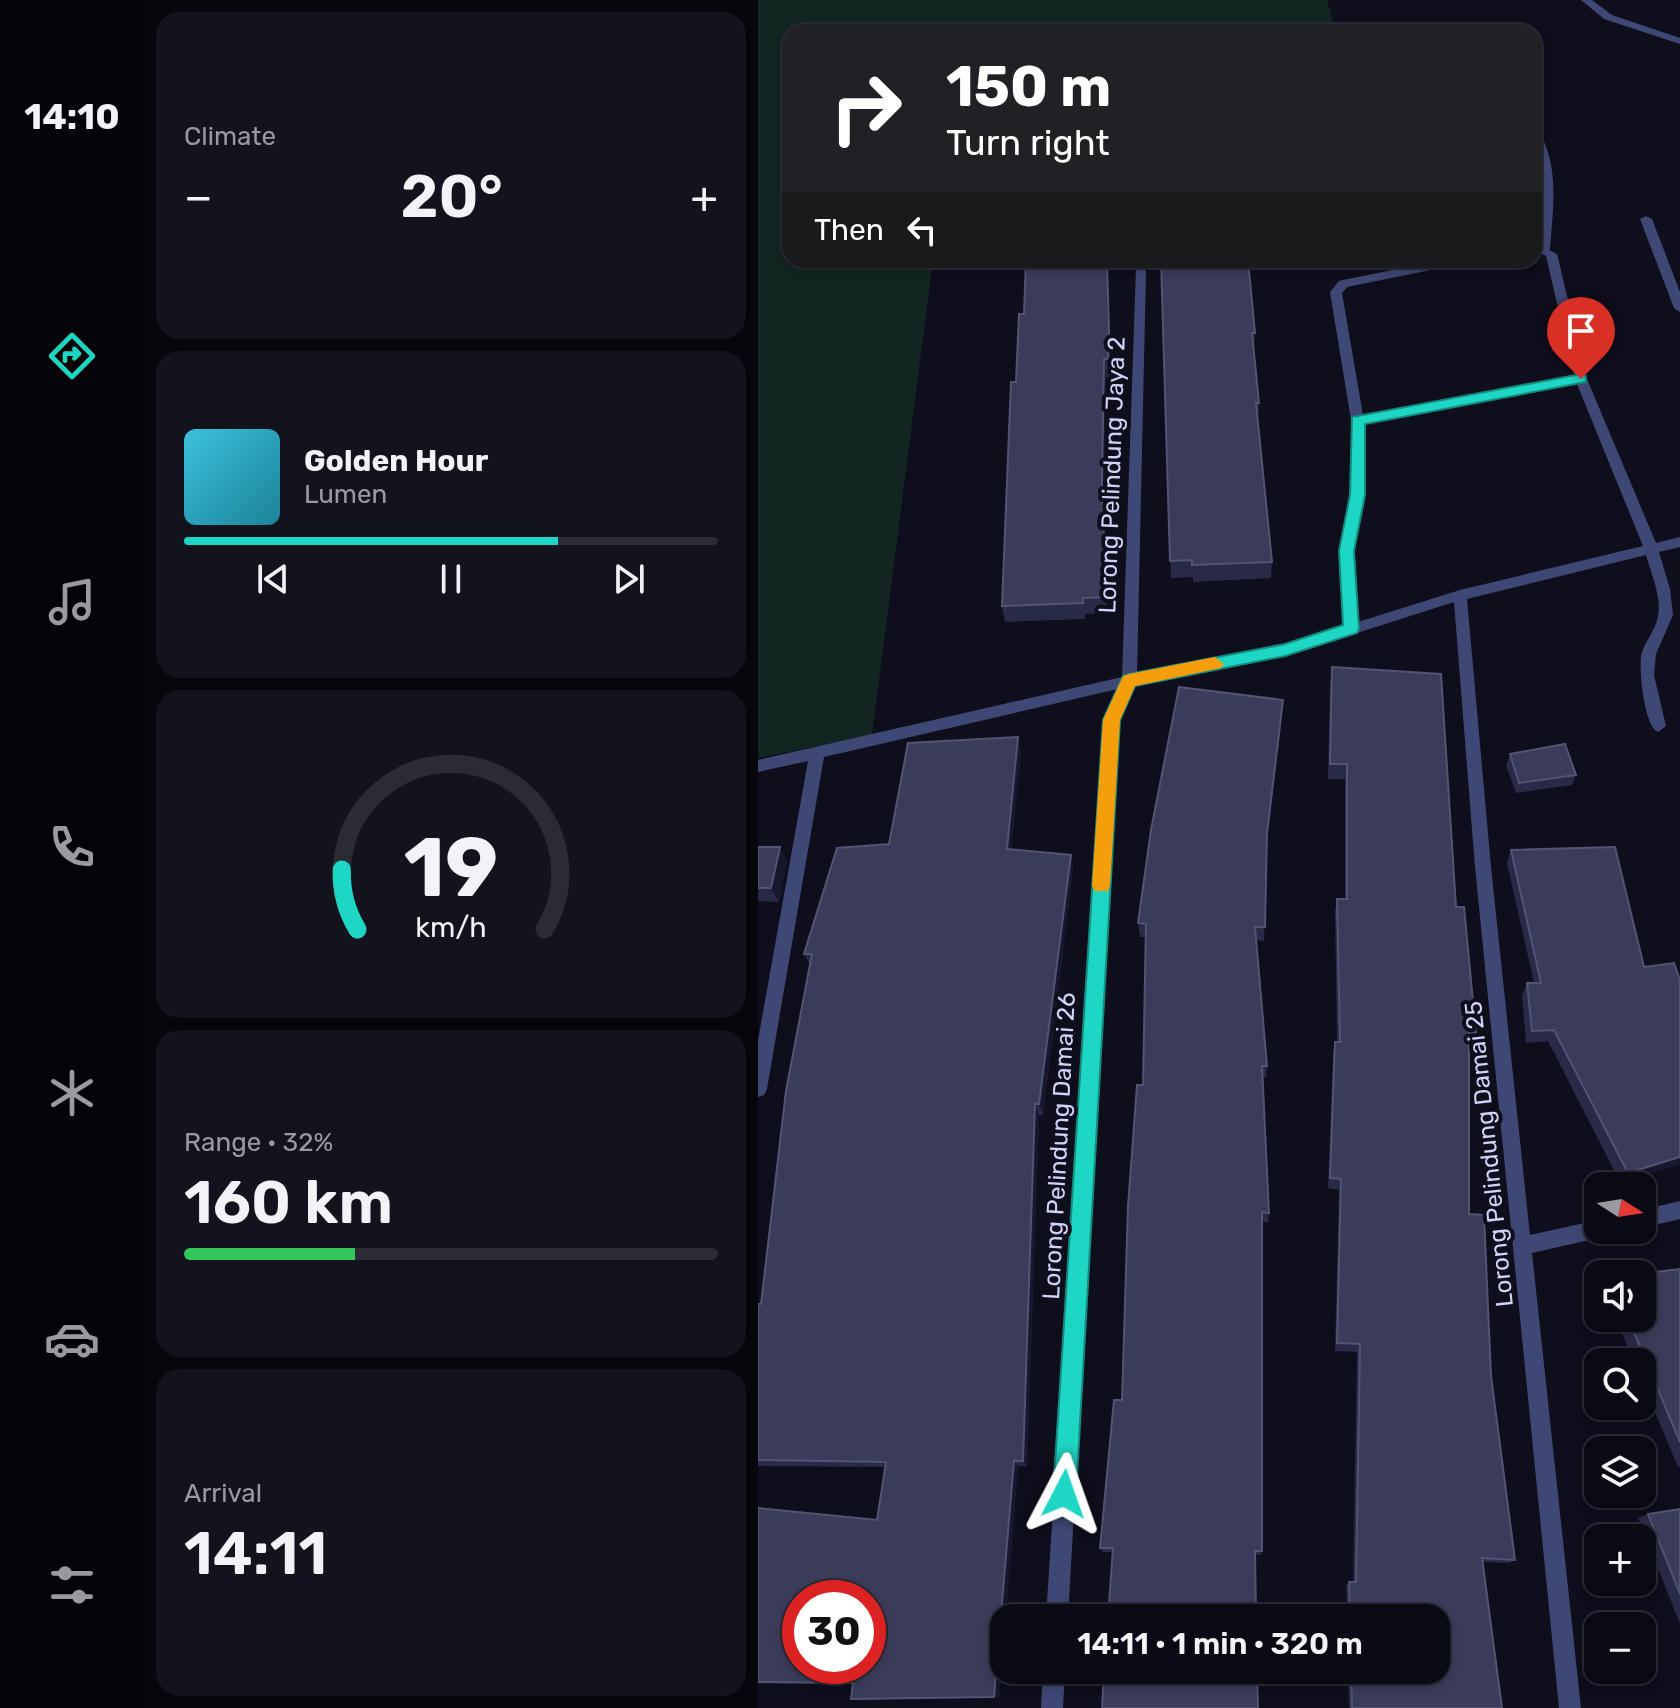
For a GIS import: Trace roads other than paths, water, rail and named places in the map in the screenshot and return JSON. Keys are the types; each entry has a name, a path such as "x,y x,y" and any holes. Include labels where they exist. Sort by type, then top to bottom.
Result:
{"street":[{"path":"1586,0 1608,17 1680,41"},
{"path":"1542,145 1548,202 1542,233"},
{"path":"1646,219 1680,308"},
{"path":"1542,250 1551,254 1581,379 1651,548 1665,602 1666,615 1649,654 1647,675 1658,726"},
{"path":"1351,629 1347,551 1358,495 1357,420 1336,296 1339,288 1425,268"},
{"name":"Lorong Pelindung Jaya 2","path":"1129,681 1140,271"},
{"path":"1357,420 1581,379"},
{"path":"758,766 817,755 1129,681 1285,650 1460,595 1680,542"},
{"name":"Lorong Pelindung Damai 25","path":"1460,595 1483,867 1570,1708"},
{"name":"Lorong Pelindung Damai 26","path":"1058,1604 1111,720 1129,681"},
{"path":"758,1089 817,755"},
{"path":"1656,1216 1680,1210"},
{"path":"1523,1246 1584,1232"},
{"path":"1052,1708 1053,1684"}]}
